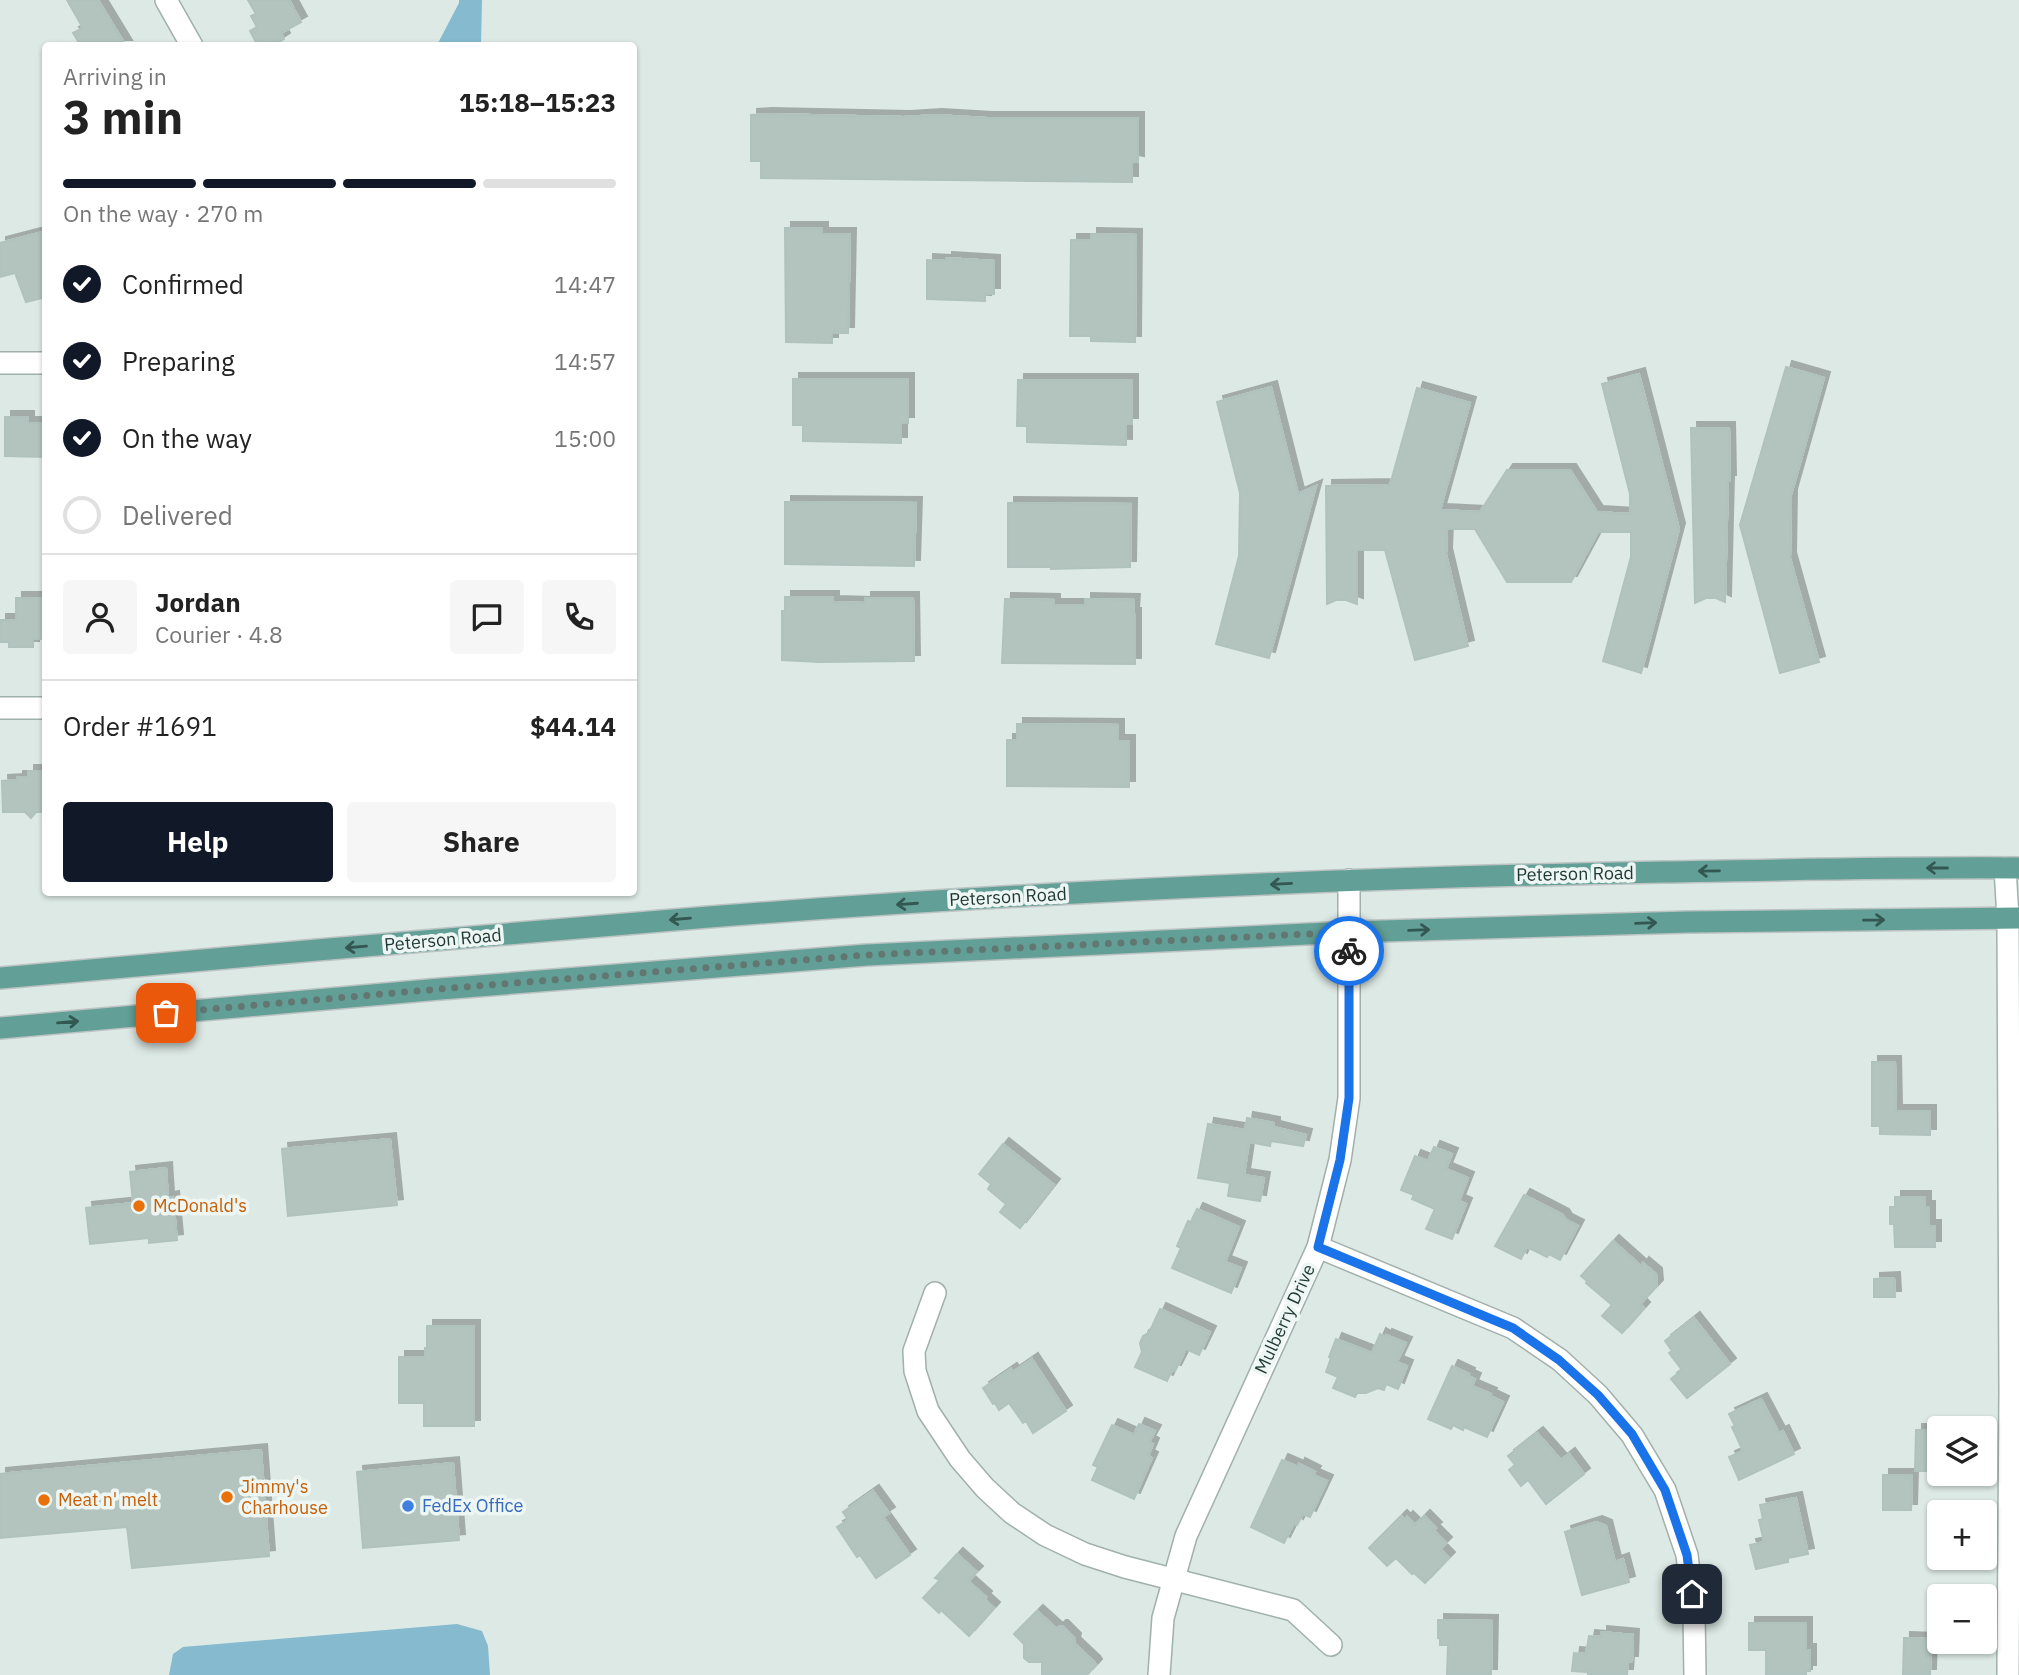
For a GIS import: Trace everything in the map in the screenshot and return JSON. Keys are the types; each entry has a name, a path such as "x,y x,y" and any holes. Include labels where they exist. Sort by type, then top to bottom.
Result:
{"main road":[{"name":"Peterson Road","path":"0,978 727,916 1016,896 1349,880 1560,874 2012,868"},
{"path":"0,1028 867,955 1349,932 1688,922 2014,918"}],"street":[{"path":"166,0 190,42"},
{"path":"0,363 42,363"},
{"path":"0,708 42,708"},
{"path":"2008,1675 2014,1392 2012,868"},
{"path":"1318,1247 1340,1160 1349,1098 1349,880"},
{"name":"Mulberry Drive","path":"1159,1675 1163,1618 1186,1536 1318,1247 1513,1328 1559,1360 1598,1395 1632,1434 1665,1490 1689,1567 1694,1614 1695,1675"},
{"path":"935,1293 914,1351 915,1370 929,1411 960,1459 985,1488 1012,1513 1045,1535 1085,1554 1125,1567 1293,1610 1331,1645"}],"water":[{"path":"459,0 482,0 481,42 439,42"},
{"path":"457,1624 482,1631 488,1646 490,1675 169,1675 173,1654 183,1647"}],"building":[{"path":"67,0 98,0 124,42 79,42 73,33 83,28"},
{"path":"248,0 289,0 301,22 281,33 284,39 279,42 256,42 250,31 257,27 251,16 256,14"},
{"path":"751,115 1138,118 1138,162 1132,161 1132,182 761,178 761,161 751,161"},
{"path":"785,228 822,228 822,234 850,234 848,333 832,333 832,343 786,342"},
{"path":"42,232 42,298 26,302 15,273 0,277 0,243"},
{"path":"1091,234 1136,235 1135,342 1091,341 1091,336 1070,336 1071,240 1091,240"},
{"path":"946,258 994,261 994,294 985,294 985,301 927,299 927,260 946,261"},
{"path":"1786,367 1824,378 1791,495 1790,558 1819,662 1780,673 1740,525"},
{"path":"1639,374 1679,529 1641,673 1603,661 1631,557 1631,532 1598,532 1571,582 1507,582 1475,529 1447,529 1446,554 1468,646 1415,660 1385,550 1357,550 1357,604 1336,600 1327,604 1326,486 1390,485 1417,388 1470,403 1440,510 1480,512 1507,470 1570,470 1597,512 1630,514 1630,494 1602,384"},
{"path":"793,379 908,379 908,423 901,423 901,443 803,441 803,425 793,425"},
{"path":"1018,380 1132,380 1132,424 1126,424 1126,445 1027,442 1027,426 1017,426"},
{"path":"1271,387 1298,494 1316,486 1269,658 1216,644 1239,556 1240,493 1217,402"},
{"path":"5,417 28,417 28,423 42,423 42,457 5,456"},
{"path":"1691,428 1729,428 1730,481 1725,602 1706,598 1695,603"},
{"path":"785,502 916,503 914,566 785,564"},
{"path":"1008,503 1131,504 1130,567 1008,567"},
{"path":"785,597 833,597 833,602 865,603 865,598 913,598 914,661 782,660 782,611 785,611"},
{"path":"16,598 42,598 42,639 33,639 33,647 9,647 9,642 0,642 0,620 16,620"},
{"path":"1005,599 1054,600 1054,605 1085,605 1085,599 1134,600 1135,664 1002,663"},
{"path":"1017,724 1118,725 1118,741 1129,741 1129,787 1007,786 1007,740 1017,740"},
{"path":"28,771 42,771 42,812 36,812 31,818 25,812 3,812 2,781 28,777"},
{"path":"1872,1062 1895,1062 1896,1111 1930,1111 1930,1135 1880,1134 1880,1126 1872,1126"},
{"path":"1247,1118 1274,1123 1274,1127 1306,1135 1303,1146 1271,1141 1270,1146 1249,1142 1244,1175 1264,1178 1260,1201 1228,1196 1230,1183 1198,1178 1208,1124 1245,1130"},
{"path":"390,1139 397,1205 288,1216 282,1149"},
{"path":"1003,1144 1054,1185 1020,1228 1000,1212 1006,1204 988,1189 991,1184 979,1174"},
{"path":"1434,1147 1452,1154 1446,1169 1468,1178 1459,1201 1466,1204 1452,1239 1426,1229 1435,1209 1412,1199 1414,1195 1401,1190 1415,1156 1428,1161"},
{"name":"McDonald's","path":"166,1168 168,1198 173,1197 177,1240 149,1243 149,1238 90,1244 86,1208 133,1203 130,1172"},
{"path":"1524,1195 1578,1226 1560,1260 1527,1247 1521,1259 1495,1246"},
{"path":"1895,1197 1925,1197 1925,1207 1929,1207 1929,1226 1935,1226 1935,1247 1895,1247 1894,1224 1890,1224 1890,1207 1895,1207"},
{"path":"1197,1209 1239,1227 1225,1262 1241,1268 1231,1293 1172,1268 1181,1248 1177,1246 1188,1221 1191,1222"},
{"path":"1613,1241 1641,1266 1643,1263 1656,1274 1657,1286 1640,1304 1644,1308 1622,1333 1602,1316 1612,1305 1581,1276"},
{"path":"1894,1278 1895,1297 1874,1297 1874,1279"},
{"path":"1160,1309 1210,1332 1199,1355 1186,1349 1167,1381 1135,1367 1142,1352 1140,1343 1143,1336 1149,1333"},
{"path":"1694,1318 1730,1364 1687,1398 1671,1379 1682,1370 1669,1353 1672,1351 1665,1341"},
{"path":"427,1326 474,1326 474,1426 424,1426 424,1403 399,1403 399,1357 425,1357"},
{"path":"1380,1334 1406,1343 1397,1362 1407,1366 1398,1389 1386,1384 1384,1390 1378,1388 1357,1393 1355,1397 1333,1388 1338,1377 1326,1372 1336,1339 1372,1353"},
{"path":"1032,1359 1066,1411 1033,1433 1009,1403 999,1410 983,1388"},
{"path":"1452,1366 1475,1379 1472,1386 1503,1402 1487,1437 1464,1427 1463,1430 1453,1425 1451,1429 1428,1419"},
{"path":"1761,1399 1779,1433 1783,1431 1794,1454 1739,1480 1729,1457 1743,1451 1729,1414"},
{"path":"1139,1424 1155,1431 1149,1442 1153,1444 1148,1456 1152,1458 1134,1499 1092,1480 1098,1467 1093,1465 1112,1425 1134,1435"},
{"path":"1916,1430 1927,1430 1927,1471 1915,1471"},
{"path":"1537,1433 1561,1460 1569,1454 1584,1474 1546,1504 1528,1480 1521,1486 1509,1470 1515,1465 1508,1456"},
{"path":"261,1450 269,1556 132,1568 127,1527 0,1538 0,1474"},
{"path":"1282,1460 1298,1467 1299,1464 1315,1472 1313,1475 1327,1481 1310,1517 1303,1514 1297,1525 1294,1523 1284,1543 1251,1527"},
{"name":"FedEx Office","path":"453,1463 459,1540 363,1548 357,1472"},
{"path":"1883,1475 1912,1475 1911,1510 1883,1510"},
{"path":"873,1491 889,1513 883,1517 910,1555 876,1578 860,1555 857,1557 837,1527 848,1520 843,1512"},
{"path":"1796,1498 1808,1554 1788,1558 1788,1562 1756,1569 1750,1545 1764,1542 1759,1520 1763,1519 1760,1505"},
{"path":"1401,1516 1405,1520 1407,1517 1415,1525 1424,1516 1446,1543 1440,1549 1449,1558 1425,1583 1396,1558 1387,1566 1369,1548"},
{"path":"1596,1522 1606,1526 1615,1562 1623,1559 1629,1582 1582,1595 1565,1532"},
{"path":"957,1554 977,1572 968,1581 994,1608 969,1636 941,1610 939,1613 923,1598 940,1580 935,1578"},
{"path":"1037,1611 1057,1629 1062,1626 1075,1639 1074,1643 1094,1662 1096,1665 1087,1675 1042,1675 1042,1662 1029,1662 1024,1658 1024,1644 1014,1634"},
{"path":"1438,1620 1492,1621 1491,1675 1447,1675 1448,1645 1440,1645"},
{"path":"1749,1623 1806,1623 1806,1650 1810,1650 1810,1671 1806,1671 1806,1675 1766,1675 1766,1650 1749,1650"},
{"path":"1601,1632 1633,1635 1632,1662 1628,1662 1627,1675 1588,1675 1588,1672 1572,1671 1574,1653 1586,1654 1589,1636 1601,1637"},
{"path":"1904,1638 1927,1639 1927,1654 1931,1654 1930,1675 1903,1675"}],"way so far":[{"path":"166,1013 867,955 1349,932 1349,951"}],"place":[{"name":"McDonald's","path":"139,1206"},
{"name":"Jimmy's Charhouse","path":"227,1497"},
{"name":"Meat n' melt","path":"44,1500"},
{"name":"FedEx Office","path":"408,1506"}],"route":[{"path":"1349,951 1349,1098 1340,1160 1318,1247 1513,1328 1559,1360 1598,1395 1632,1434 1665,1490 1687,1555 1692,1594"}]}
